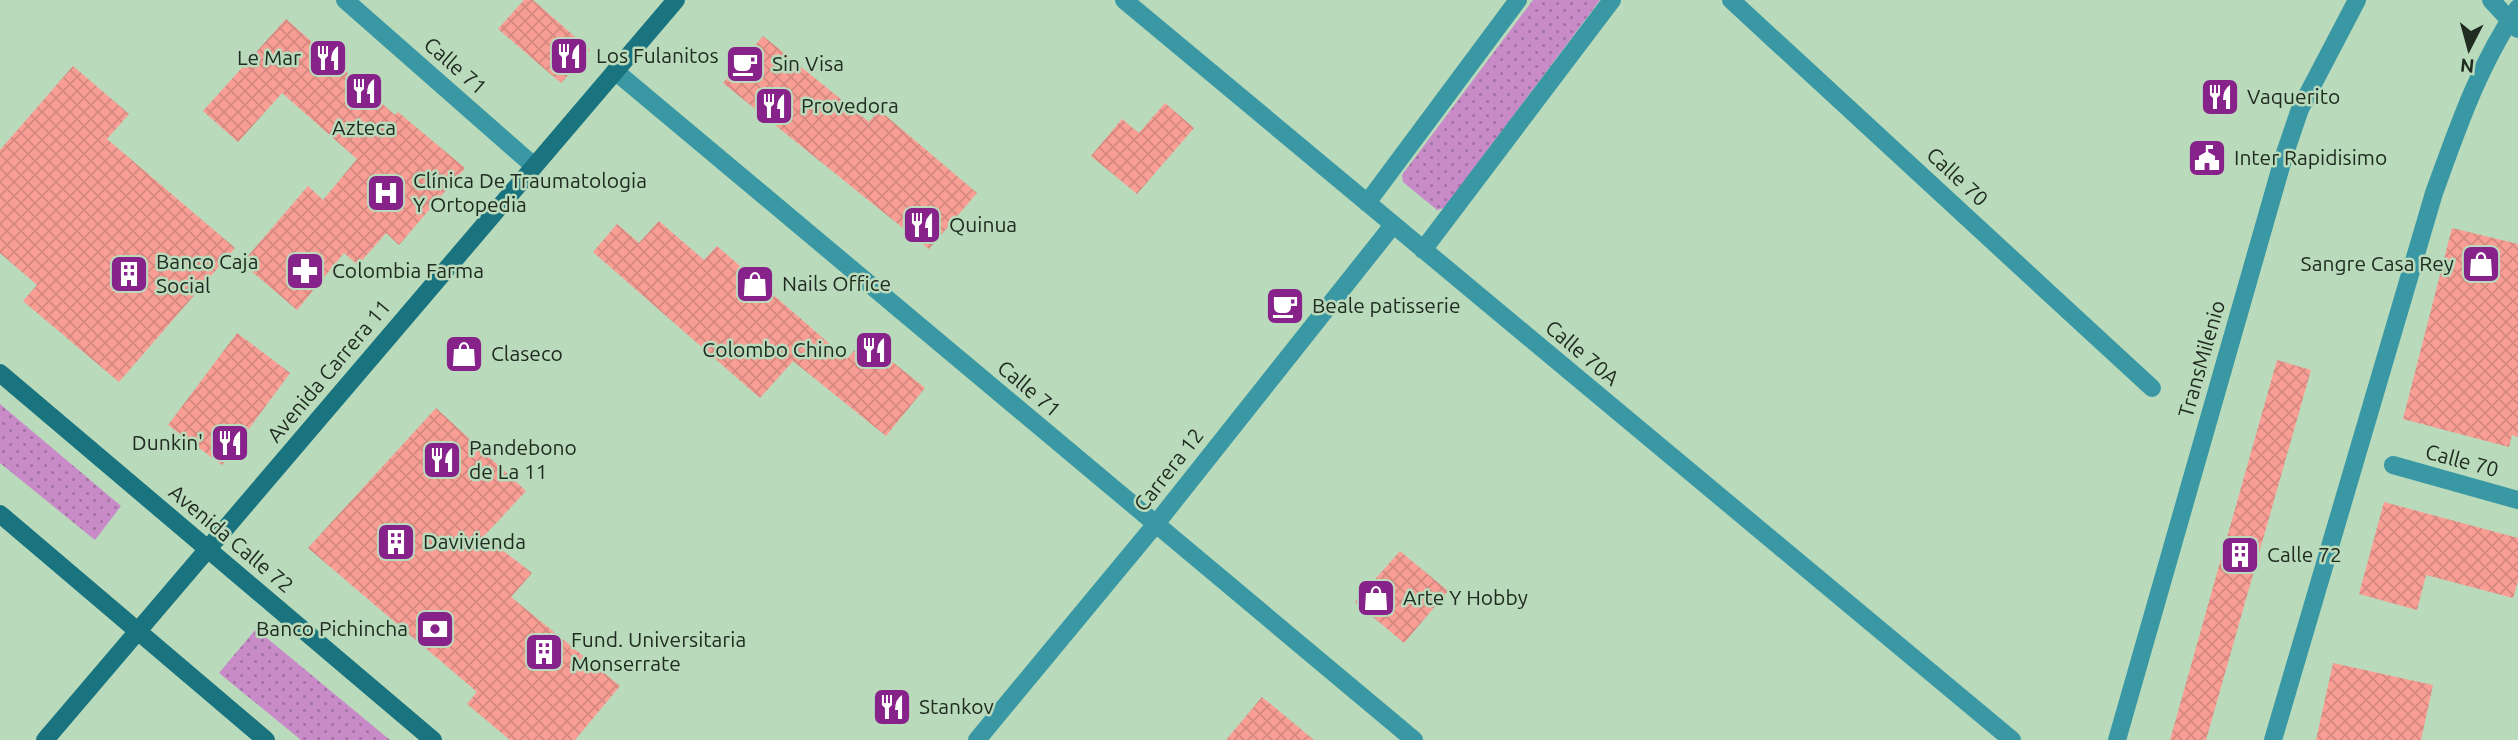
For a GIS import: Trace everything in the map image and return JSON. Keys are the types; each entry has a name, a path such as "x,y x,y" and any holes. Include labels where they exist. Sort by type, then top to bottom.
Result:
{"main road":[{"name":"Avenida Carrera 11","path":"45,740 676,0"},
{"name":"Avenida Calle 72","path":"0,373 433,740"},
{"path":"0,514 266,740"}],"street":[{"name":"Calle 71","path":"345,0 534,166"},
{"name":"Calle 70A","path":"1124,0 2012,740"},
{"path":"1367,203 1518,0"},
{"path":"1423,250 1612,0"},
{"name":"Calle 70","path":"1731,0 2152,388"},
{"name":"TransMilenio","path":"2117,740 2284,156 2300,109 2357,0"},
{"path":"2273,740 2434,193 2463,113 2515,19 2491,0"},
{"name":"Calle 71","path":"615,71 1414,740"},
{"name":"Carrera 12","path":"977,740 1155,525 1393,225"},
{"name":"Calle 70","path":"2393,465 2518,500"}],"shaded area":[{"path":"1533,0 1600,0 1444,208 1437,210 1403,182 1402,175"},
{"path":"0,404 121,506 95,540 0,463"},
{"path":"256,629 390,740 301,740 219,673"}],"building":[{"path":"524,0 533,0 590,50 561,83 498,29"},
{"path":"286,19 395,115 398,112 465,168 399,245 386,233 358,265 344,253 297,310 242,263 308,186 323,200 357,159 282,93 238,142 203,111"},
{"path":"763,36 869,122 879,110 977,193 929,249 723,83"},
{"path":"73,66 129,114 107,139 235,248 119,382 23,301 37,285 0,253 0,150"},
{"path":"1165,103 1194,128 1137,194 1091,156 1122,119 1139,133"},
{"path":"659,221 704,260 717,246 847,359 864,339 925,388 886,436 793,361 760,398 593,252 617,224 639,243"},
{"path":"2452,228 2518,244 2518,437 2512,435 2509,447 2403,419"},
{"path":"237,333 290,373 222,465 168,425"},
{"name":"Calle 72","path":"2277,360 2311,370 2206,740 2170,740"},
{"path":"436,408 526,491 484,536 532,573 511,597 620,686 575,740 510,740 467,704 477,692 308,548"},
{"path":"2384,502 2518,538 2518,581 2513,598 2426,575 2417,610 2359,594"},
{"path":"1400,551 1448,591 1404,643 1355,602"},
{"path":"2333,663 2433,685 2421,740 2316,740"},
{"path":"1262,697 1314,740 1226,740"}],"place":[{"name":"Los Fulanitos","path":"569,56"},
{"name":"Le Mar","path":"328,58"},
{"name":"Sin Visa","path":"745,64"},
{"name":"Azteca","path":"364,91"},
{"name":"Vaquerito","path":"2220,97"},
{"name":"Provedora","path":"774,106"},
{"name":"Inter Rapidisimo","path":"2207,158"},
{"name":"Clínica De Traumatologia Y Ortopedia","path":"386,193"},
{"name":"Quinua","path":"922,225"},
{"name":"Sangre Casa Rey","path":"2481,264"},
{"name":"Colombia Farma","path":"305,271"},
{"name":"Banco Caja Social","path":"129,274"},
{"name":"Nails Office","path":"755,284"},
{"name":"Beale patisserie","path":"1285,306"},
{"name":"Colombo Chino","path":"874,350"},
{"name":"Claseco","path":"464,354"},
{"name":"Dunkin'","path":"230,443"},
{"name":"Pandebono de La 11","path":"442,460"},
{"name":"Davivienda","path":"396,542"},
{"name":"Calle 72","path":"2240,555"},
{"name":"Arte Y Hobby","path":"1376,598"},
{"name":"Banco Pichincha","path":"435,629"},
{"name":"Fund. Universitaria Monserrate","path":"544,652"},
{"name":"Stankov","path":"892,707"}]}
